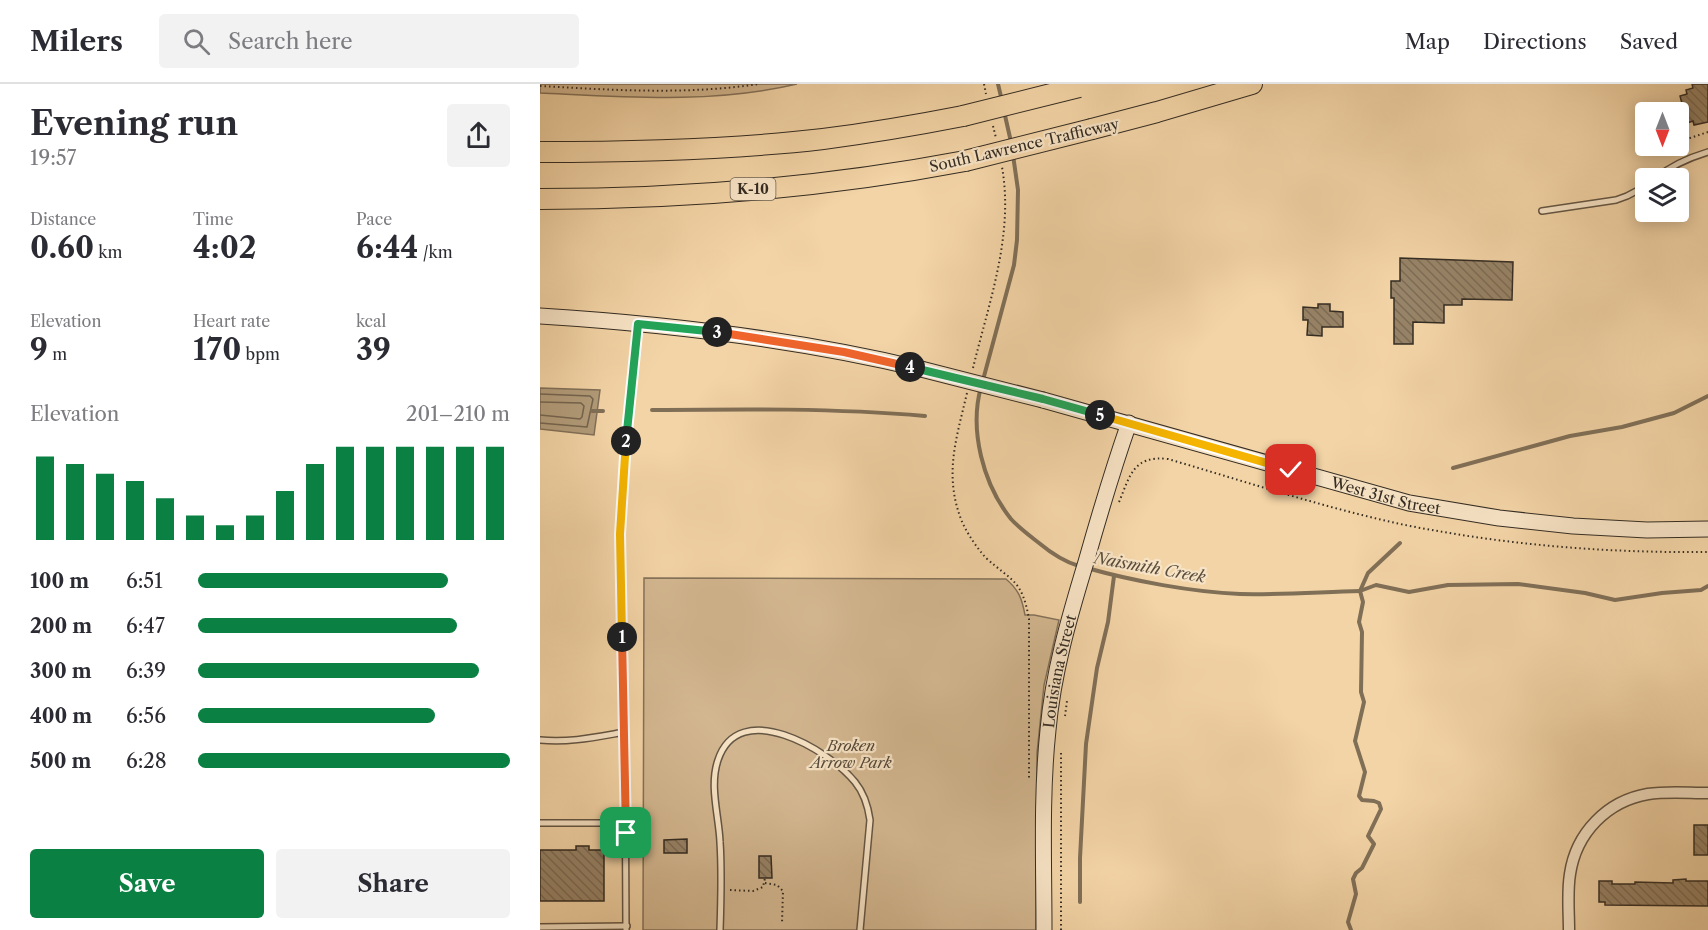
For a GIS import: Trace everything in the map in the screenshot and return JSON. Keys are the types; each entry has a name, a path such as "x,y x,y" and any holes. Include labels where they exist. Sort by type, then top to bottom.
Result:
{"highway":[{"name":"South Lawrence Trafficway","path":"540,200 644,197 732,191 884,174 965,161 1157,112 1252,84"},
{"path":"540,152 688,149 790,142 891,129 963,116 1084,86"}],"main road":[{"name":"West 31st Street","path":"540,316 702,330 883,360 1043,399 1409,503 1458,512 1573,526 1638,530 1708,529"},
{"name":"Louisiana Street","path":"1044,930 1044,815 1047,739 1056,675 1072,609 1109,480 1129,423"}],"street":[{"path":"1569,930 1569,877 1573,859 1579,843 1602,815 1617,805 1650,794 1708,793"}],"lane":[{"path":"1669,168 1708,152"},
{"path":"1542,211 1616,200 1635,192"},
{"path":"540,927 626,928 625,732 620,534 638,324"},
{"path":"720,930 720,841 714,775 718,760 732,739 743,733 755,731 771,731 806,743 854,781 862,793 870,820 860,930"},
{"path":"540,740 583,740 625,732"},
{"path":"540,823 626,823"}],"path":[{"path":"540,86 674,91 759,84"},
{"path":"984,84 986,95"},
{"path":"993,127 996,138"},
{"path":"1689,138 1708,132"},
{"path":"972,374 1005,233 1006,201 1000,159"},
{"path":"969,386 952,463 953,495 967,532 974,543 985,556 1015,581 1025,600 1029,619 1029,782"},
{"path":"1116,509 1133,470 1141,463 1159,458 1353,512 1464,536 1572,549 1708,552"},
{"path":"1065,718 1068,697"},
{"path":"1061,751 1061,930"},
{"path":"721,890 753,891 763,887 765,878"},
{"path":"765,883 777,885 783,891 782,922"}],"green space":[{"path":"540,84 797,84 733,94 669,98 540,93"},
{"name":"Broken Arrow Park","path":"644,578 1006,579 1019,595 1025,615 1059,620 1044,685 1037,753 1036,930 643,930"}],"water":[{"path":"540,388 600,390 594,435 540,429"}],"building":[{"path":"1692,84 1708,84 1708,122 1694,125 1693,121 1689,122 1689,102 1682,102 1680,96 1687,94 1686,90 1693,88"},
{"path":"1400,258 1513,262 1512,300 1462,299 1462,305 1444,305 1444,323 1413,322 1413,344 1394,344 1394,298 1391,298 1391,281 1400,281"},
{"path":"1318,304 1330,304 1330,311 1343,312 1343,327 1322,327 1322,336 1307,335 1308,320 1303,320 1303,307 1318,308"},
{"path":"1694,825 1708,825 1708,855 1694,855"},
{"path":"687,839 687,853 664,853 664,840"},
{"path":"576,846 589,846 589,850 604,850 604,901 540,901 540,850 576,850"},
{"path":"759,856 771,856 772,878 759,878"},
{"path":"1686,879 1686,881 1708,881 1708,906 1605,905 1605,902 1599,902 1599,881 1612,881 1612,884 1635,884 1635,882 1673,883 1673,880"}],"waterway":[{"name":"Naismith Creek","path":"998,84 1002,101"},
{"name":"Naismith Creek","path":"1004,111 1011,142"},
{"name":"Naismith Creek","path":"983,380 1014,265 1018,190 1013,155"},
{"name":"Naismith Creek","path":"981,387 977,421 981,456 1001,505 1014,522 1044,547 1063,560 1079,566"},
{"path":"1453,468 1570,436 1622,427 1674,413 1708,396"},
{"path":"652,410 823,410 925,416"},
{"path":"592,411 603,411"},
{"path":"1351,930 1348,922 1356,894 1353,879 1362,868 1374,844 1368,836 1381,809 1379,803 1362,800 1359,796 1365,772 1355,741 1364,702 1361,692 1362,632 1359,622 1363,602 1360,591 1368,573 1400,543"},
{"name":"Naismith Creek","path":"1087,568 1163,585 1240,594 1360,591 1376,585 1409,592 1448,585 1518,584 1585,593 1615,600 1701,590 1708,586"},
{"path":"1080,902 1086,744 1114,576"}],"route":[{"path":"626,833 620,534 638,324 754,337 883,360 1043,399 1291,470"}]}
